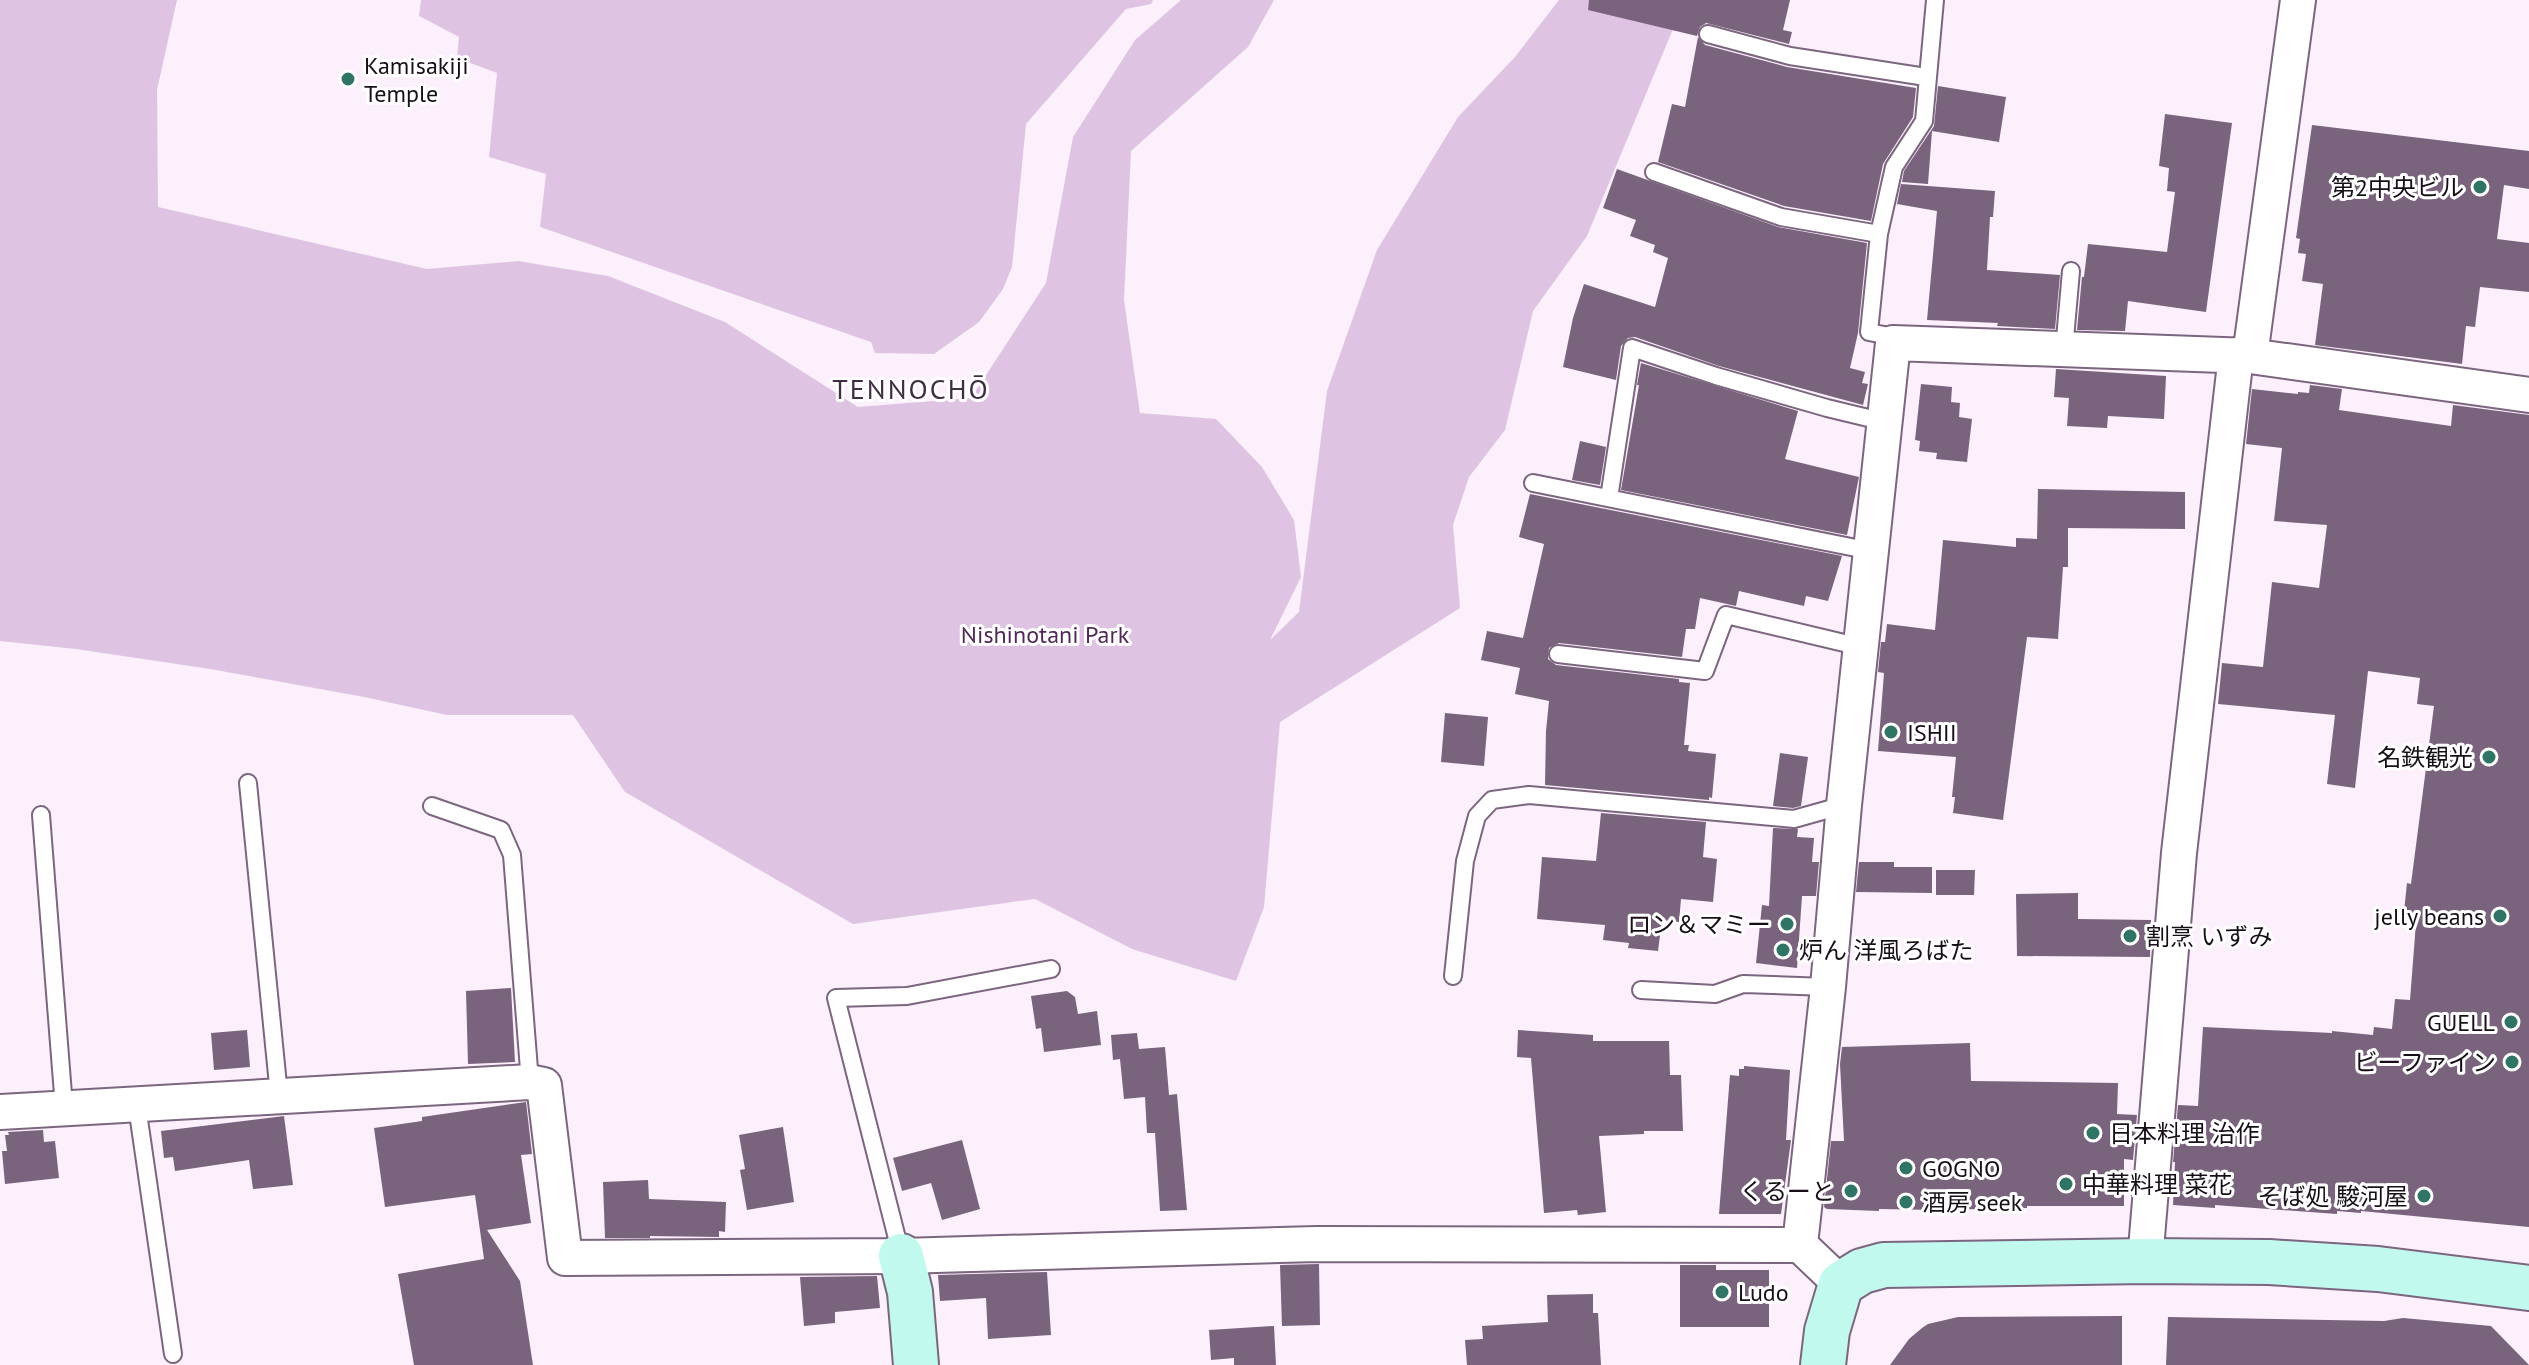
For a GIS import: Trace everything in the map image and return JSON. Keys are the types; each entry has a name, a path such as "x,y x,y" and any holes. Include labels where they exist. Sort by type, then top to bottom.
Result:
{"street":[{"path":"2145,1261 2179,853 2243,356 2298,0"},
{"path":"1800,1245 1893,343 2243,356 2529,395"},
{"path":"0,1112 530,1082 544,1085 565,1258 901,1256 1317,1244 1800,1245 1841,1284"},
{"path":"901,1256 910,1292 916,1365"},
{"path":"1823,1365 1827,1331 1841,1284 1862,1271 1884,1265 2269,1262 2378,1269 2529,1288"}],"lane":[{"path":"1893,343 1884,335 1869,332 1879,234 1894,167 1924,121 1935,0"},
{"path":"1708,34 1790,56 1926,77"},
{"path":"1654,172 1781,217 1879,234"},
{"path":"2064,350 2071,271"},
{"path":"1609,498 1632,348 1716,376 1885,422"},
{"path":"1533,483 1871,551"},
{"path":"1558,654 1705,671 1726,615 1861,647"},
{"path":"248,783 279,1095"},
{"path":"1453,976 1465,861 1477,816 1492,800 1529,795 1794,819 1844,805"},
{"path":"432,806 501,830 512,855 530,1082"},
{"path":"41,815 64,1107"},
{"path":"901,1256 836,998 907,996 1051,969"},
{"path":"1641,990 1715,994 1743,984 1828,987"},
{"path":"137,1106 173,1354"}],"green space":[{"name":"Nishinotani Park","path":"0,0 177,0 157,90 158,207 427,269 518,261 608,276 725,322 858,407 971,398 1046,283 1073,137 1135,40 1181,0 1274,0 1248,47 1131,151 1124,300 1140,413 1216,419 1262,467 1294,520 1301,577 1270,640 1299,612 1327,391 1377,250 1458,117 1515,57 1559,0 1685,0 1587,236 1533,311 1505,430 1469,477 1453,525 1460,608 1280,722 1264,907 1236,981 1132,949 1035,899 853,924 625,792 573,715 447,715 210,669 0,641"},
{"path":"421,0 1153,0 1151,4 1126,9 1026,124 1012,267 1003,289 979,322 934,354 875,353 871,342 540,227 546,174 489,157 497,73 457,58 459,37 419,16"}],"building":[{"path":"1589,0 1790,0 1783,30 1792,32 1789,44 1706,23 1700,27 1697,36 1588,10"},
{"path":"1698,37 1705,45 1787,67 1916,88 1913,117 1883,164 1871,221 1784,206 1658,162 1672,104 1685,107"},
{"path":"1938,86 2006,97 1999,142 1932,131 1928,184 1902,182 1904,171 1934,126"},
{"path":"2165,114 2232,123 2206,312 2128,301 2125,331 2077,330 2088,244 2167,252 2175,192 2167,191 2169,168 2159,166"},
{"path":"2312,125 2529,151 2529,189 2504,185 2497,239 2529,243 2529,292 2480,287 2475,327 2466,326 2462,364 2315,345 2323,284 2302,281 2306,254 2298,253 2300,239 2296,238"},
{"path":"1617,169 1778,227 1867,243 1858,333 1850,368 1865,372 1862,383 1868,384 1863,405 1719,366 1635,337 1628,338 1621,346 1616,380 1563,367 1584,284 1655,307 1668,258 1653,252 1655,245 1630,236 1636,220 1603,208"},
{"path":"1901,184 1995,191 1987,270 2060,275 2055,329 1927,320 1937,211 1897,204"},
{"path":"1641,363 1798,411 1785,459 1859,477 1847,535 1621,490"},
{"path":"2056,369 2166,376 2164,419 2108,416 2107,428 2067,426 2069,398 2054,397"},
{"path":"1921,384 1952,387 1951,402 1960,403 1959,417 1972,419 1967,462 1936,459 1937,453 1919,451 1920,441 1915,440"},
{"path":"2310,385 2342,389 2339,410 2451,426 2453,405 2529,415 2529,1227 2361,1211 2337,1211 2337,1214 2173,1205 2178,1105 2198,1106 2203,1027 2373,1035 2374,1027 2392,1029 2395,999 2410,1000 2416,923 2403,921 2407,883 2411,884 2434,706 2417,704 2420,678 2368,671 2355,788 2327,784 2335,715 2218,704 2222,663 2263,667 2272,582 2319,588 2327,525 2274,521 2282,448 2246,444 2252,389 2298,394 2309,393"},
{"path":"1580,441 1606,447 1600,485 1572,480"},
{"path":"2038,489 2185,492 2185,529 2068,528 2068,567 2063,567 2058,639 2027,637 2003,820 1953,813 1956,757 1878,751 1884,673 1878,672 1881,642 1885,642 1887,624 1935,630 1943,540 2016,547 2016,538 2037,539"},
{"path":"1530,494 1842,556 1828,601 1806,596 1804,606 1739,591 1736,606 1700,598 1695,629 1686,629 1682,657 1559,643 1549,648 1548,659 1556,665 1679,679 1679,682 1690,683 1684,745 1689,745 1688,751 1716,754 1712,798 1709,797 1709,800 1545,785 1549,701 1515,694 1520,668 1481,660 1487,631 1523,638 1544,544 1519,537"},
{"path":"1445,713 1488,717 1484,766 1441,762"},
{"path":"1780,753 1808,757 1801,806 1773,806"},
{"path":"1601,813 1706,822 1703,857 1717,859 1713,902 1681,899 1679,922 1662,920 1658,951 1628,948 1629,943 1603,940 1605,925 1537,919 1542,857 1596,861"},
{"path":"1773,828 1798,829 1797,837 1814,838 1812,862 1819,862 1816,896 1802,896 1797,968 1756,963 1762,905 1769,906"},
{"path":"1859,862 1894,862 1894,867 1932,867 1932,893 1856,892"},
{"path":"1936,870 1975,870 1974,895 1936,895"},
{"path":"2078,893 2078,919 2151,920 2150,957 2017,956 2016,894"},
{"path":"511,988 515,1062 468,1064 466,991"},
{"path":"1067,991 1075,997 1078,1014 1097,1011 1101,1045 1044,1052 1041,1028 1036,1029 1031,996"},
{"path":"247,1030 250,1067 214,1070 211,1033"},
{"path":"1518,1030 1593,1035 1593,1041 1669,1041 1670,1075 1681,1075 1683,1131 1599,1136 1606,1212 1578,1215 1577,1210 1544,1213 1531,1058 1517,1057"},
{"path":"1137,1033 1139,1049 1165,1047 1169,1095 1177,1094 1187,1210 1160,1211 1155,1133 1147,1133 1145,1097 1124,1099 1120,1059 1113,1060 1111,1035"},
{"path":"1970,1043 1971,1081 2118,1083 2117,1114 2137,1115 2133,1160 2124,1159 2124,1206 1879,1211 1824,1207 1831,1141 1844,1141 1842,1047"},
{"path":"1744,1066 1790,1070 1786,1140 1791,1140 1781,1214 1719,1214 1730,1075 1739,1076 1739,1069 1744,1069"},
{"path":"526,1102 532,1154 521,1155 531,1223 487,1230 520,1281 533,1365 414,1365 398,1274 484,1259 475,1195 385,1207 374,1128 422,1121 422,1117"},
{"path":"284,1116 293,1185 253,1189 249,1160 175,1171 173,1157 164,1158 161,1131"},
{"path":"783,1127 794,1202 747,1210 740,1170 745,1169 739,1135"},
{"path":"43,1130 44,1142 55,1141 59,1178 5,1184 2,1151 7,1151 5,1135 9,1135 8,1132"},
{"path":"962,1140 980,1209 942,1220 931,1183 902,1191 893,1158"},
{"path":"648,1180 649,1199 726,1202 725,1232 719,1231 719,1237 605,1238 603,1182"},
{"path":"1319,1264 1320,1325 1282,1326 1280,1265"},
{"path":"1680,1265 1716,1265 1716,1270 1769,1270 1769,1327 1680,1327"},
{"path":"1047,1272 1051,1335 988,1339 986,1298 940,1301 938,1275"},
{"path":"877,1276 880,1308 835,1312 835,1323 804,1326 800,1277"},
{"path":"1593,1294 1593,1313 1598,1313 1601,1365 1467,1365 1465,1340 1483,1339 1482,1326 1548,1322 1547,1295"},
{"path":"2122,1316 2122,1365 1890,1365 1909,1339 1922,1328 1958,1317"},
{"path":"2168,1317 2384,1321 2403,1318 2491,1326 2529,1365 2166,1365"},
{"path":"1274,1326 1276,1365 1234,1365 1234,1358 1211,1360 1209,1330"}],"place":[{"name":"Kamisakiji Temple","path":"348,79"},
{"name":"第2中央ビル","path":"2480,187"},
{"name":"ISHII","path":"1891,732"},
{"name":"名鉄観光","path":"2489,757"},
{"name":"jelly beans","path":"2500,916"},
{"name":"ロン＆マミー","path":"1787,924"},
{"name":"割烹 いずみ","path":"2130,936"},
{"name":"炉ん 洋風ろばた","path":"1783,950"},
{"name":"GUELL","path":"2511,1022"},
{"name":"ビーファイン","path":"2512,1062"},
{"name":"日本料理 治作","path":"2093,1133"},
{"name":"GOGNO","path":"1906,1168"},
{"name":"中華料理 菜花","path":"2066,1184"},
{"name":"くるーと","path":"1851,1191"},
{"name":"そば処 駿河屋","path":"2424,1196"},
{"name":"酒房 seek","path":"1906,1202"},
{"name":"Ludo","path":"1722,1292"}],"district":[{"name":"TENNOCHŌ","path":"911,388"}]}
